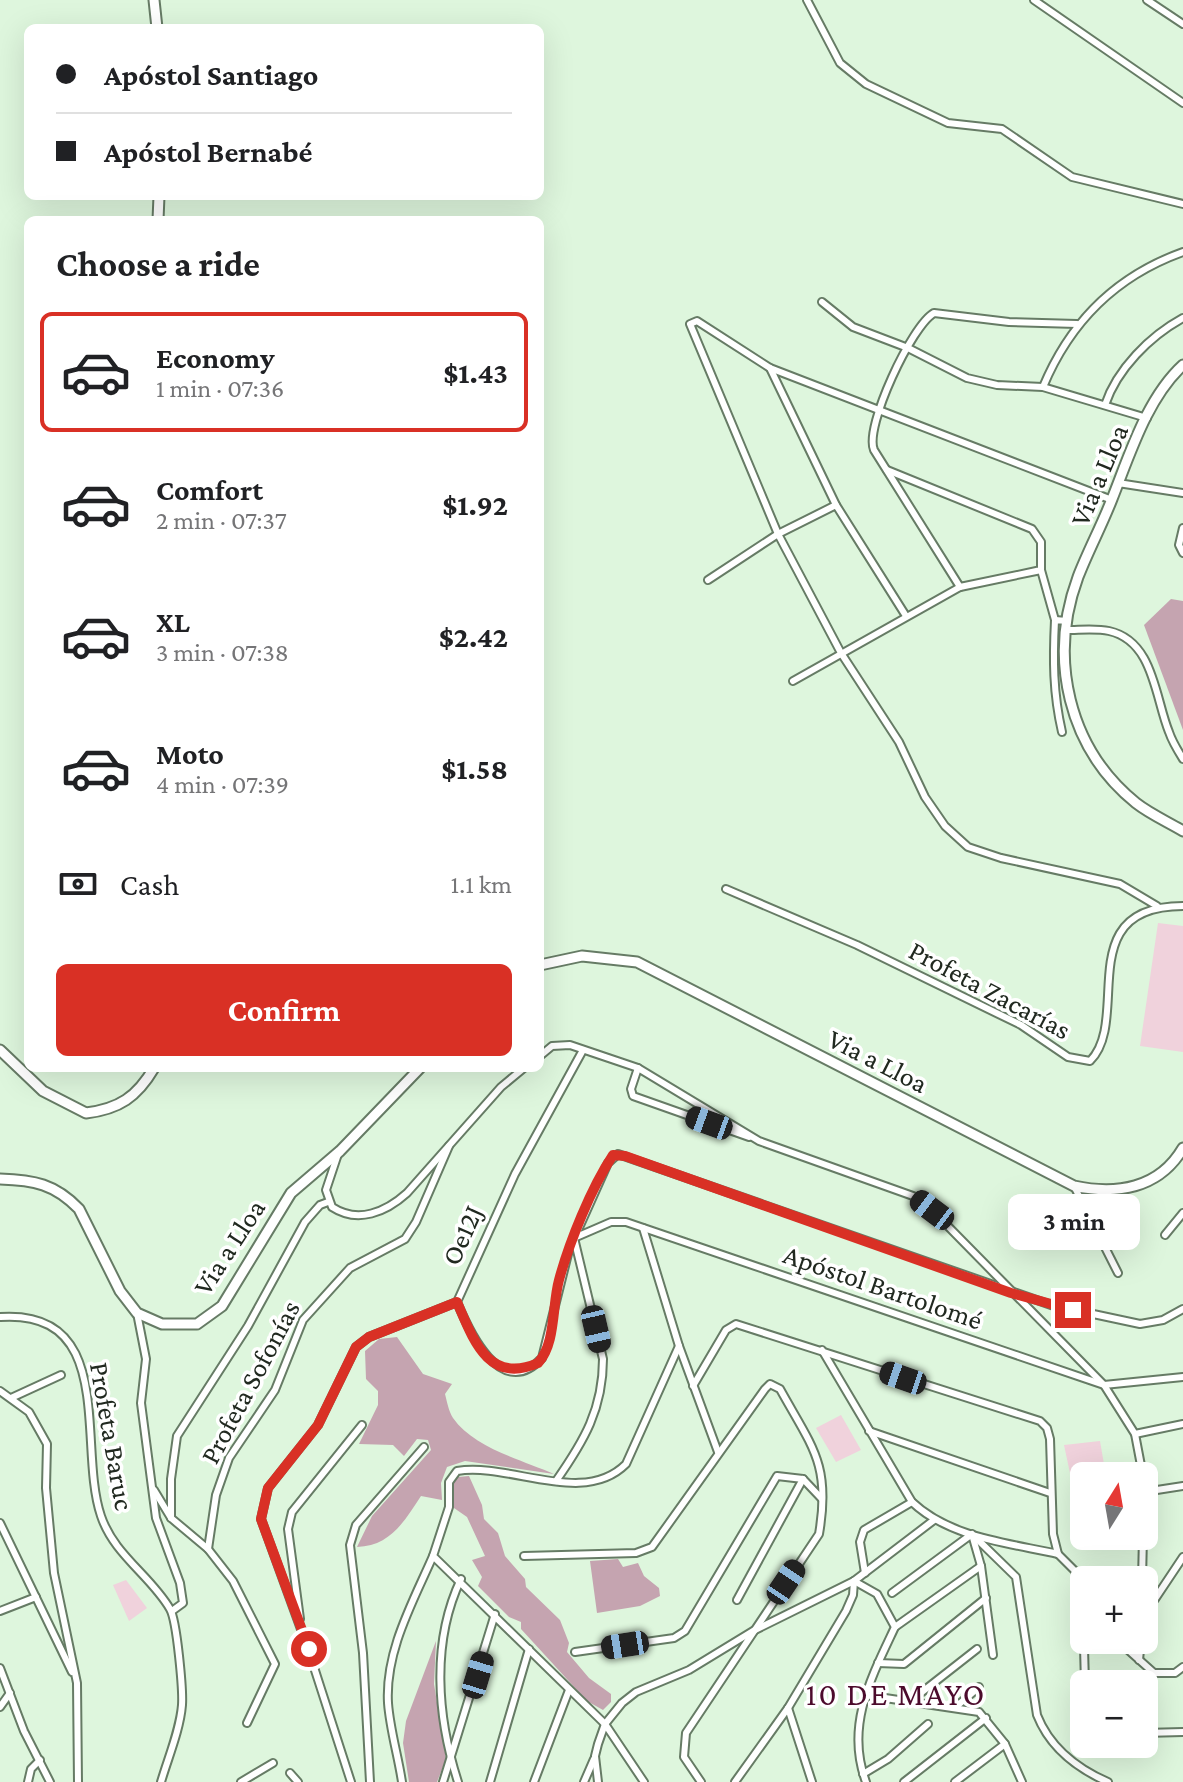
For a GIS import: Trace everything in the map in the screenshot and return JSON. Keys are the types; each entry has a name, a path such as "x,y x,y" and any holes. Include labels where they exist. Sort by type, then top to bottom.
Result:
{"street":[{"path":"154,0 157,24"},
{"path":"807,0 840,63 851,76 948,123 1002,129 1072,177 1183,204"},
{"path":"1034,0 1183,103"},
{"path":"1149,1 1183,24"},
{"path":"1043,387 1077,324 1103,296 1139,272 1183,252"},
{"path":"822,302 853,327 908,348 981,382 1043,387 1147,418"},
{"path":"960,587 871,444 879,407 927,317 944,314 1009,322 1077,324"},
{"path":"1105,405 1118,379 1149,341 1183,318"},
{"path":"1112,500 879,407 770,368 697,321 689,327 778,534 841,653 899,742 925,797 945,826 968,847 1001,858 1120,884 1157,906 1183,906"},
{"name":"Via a Lloa","path":"1183,365 1166,383 1147,418 1078,578 1066,625 1067,691 1088,748 1124,792 1183,831"},
{"path":"770,368 836,505 906,616"},
{"path":"887,470 1032,529 1041,542 1041,570 1055,620 1053,697 1062,732"},
{"path":"1118,483 1183,493"},
{"path":"708,580 778,534 836,505"},
{"path":"1183,528 1179,545 1183,553"},
{"path":"793,681 960,587 1041,570"},
{"path":"1055,620 1066,625 1108,630 1125,636 1138,648 1160,695 1168,731 1183,759"},
{"name":"Profeta Zacarías","path":"726,889 857,945 1021,1025 1079,1061 1090,1061 1099,1052 1107,983 1124,928 1135,916 1157,906"},
{"name":"Via a Lloa","path":"544,964 582,956 637,962 1074,1186 1100,1191 1130,1189 1164,1170 1183,1148"},
{"path":"544,1053 552,1046 562,1044 638,1068 701,1103 759,1141"},
{"path":"0,1050 43,1091 86,1113 128,1101 141,1091 152,1072"},
{"name":"Oe12J","path":"574,1238 558,1284 547,1347 538,1363 514,1371 492,1362 477,1346 457,1302 515,1174 583,1050"},
{"path":"638,1068 631,1089 633,1096 913,1196 932,1210 1104,1385 1135,1434 1140,1462"},
{"name":"Via a Lloa","path":"137,1313 174,1326 207,1320 222,1306 291,1193 340,1151 416,1072"},
{"path":"328,1202 351,1215 390,1208 501,1087 519,1072"},
{"name":"Profeta Sofonías","path":"208,1549 216,1495 229,1458 275,1390 303,1320 350,1268 405,1239 416,1222 449,1146"},
{"path":"328,1202 327,1181 340,1151"},
{"path":"556,1481 592,1426 603,1375 603,1359 574,1238 613,1155 625,1156 913,1255 1011,1293 1095,1316 1140,1324 1163,1320 1183,1309"},
{"path":"0,1179 40,1182 56,1188 71,1201 79,1209 120,1291 137,1313 146,1359 141,1403 156,1518 180,1583 183,1603 172,1611 182,1705 161,1782"},
{"path":"1074,1186 1118,1273"},
{"path":"171,1518 171,1479 177,1436 248,1326 305,1222 320,1205 328,1202"},
{"path":"1165,1235 1183,1213"},
{"name":"Apóstol Bartolomé","path":"574,1238 611,1222 643,1228 1104,1385 1183,1377"},
{"path":"643,1228 679,1346 718,1452"},
{"path":"351,1782 261,1519 268,1488 318,1425 356,1347 369,1337 457,1302"},
{"name":"Profeta Baruc","path":"0,1317 41,1319 66,1339 80,1363 89,1395 92,1457 101,1517 120,1551 172,1611"},
{"path":"693,1386 729,1325 742,1325 1040,1421 1049,1433 1050,1493 1058,1554"},
{"path":"402,1782 391,1736 388,1699 395,1645 433,1556 449,1507 449,1482 457,1471 556,1481 603,1481 626,1464 679,1346"},
{"path":"822,1350 912,1502 934,1520 972,1534 1058,1554 1070,1566"},
{"path":"11,1398 61,1375"},
{"path":"524,1556 645,1551 667,1528 765,1389 776,1385 822,1466 824,1502 819,1534 753,1631 716,1693 686,1733 684,1757 701,1782"},
{"path":"0,1391 29,1412 47,1444 46,1488 54,1573 77,1683 78,1782"},
{"path":"1135,1434 1183,1424"},
{"path":"302,1632 288,1529 292,1512 362,1425"},
{"path":"869,1431 1050,1493"},
{"path":"370,1782 363,1653 350,1555 351,1535 356,1525 424,1447"},
{"path":"575,1652 674,1638 685,1631 771,1482 785,1475 803,1479 815,1488 824,1502"},
{"path":"737,1600 803,1479"},
{"path":"1158,1489 1183,1486"},
{"path":"152,1487 171,1518 208,1549 240,1593 275,1664 247,1723"},
{"path":"865,1573 860,1542 864,1530 912,1502"},
{"path":"584,1782 605,1724 636,1692 689,1670 753,1631 854,1581 934,1520"},
{"path":"0,1523 77,1683"},
{"path":"972,1534 981,1566 993,1655"},
{"path":"892,1593 972,1534"},
{"path":"972,1534 1016,1577 1037,1715 1044,1731 1073,1763 1108,1782"},
{"path":"433,1556 461,1579 605,1724 644,1782"},
{"path":"1158,1594 1183,1557"},
{"path":"866,1782 856,1739 865,1695 895,1627 981,1566"},
{"path":"458,1782 451,1761 440,1682 443,1626 461,1579"},
{"path":"854,1581 877,1594 895,1627"},
{"path":"735,1782 788,1708 850,1603 854,1581"},
{"path":"0,1611 36,1597"},
{"path":"878,1663 904,1664 986,1598"},
{"path":"443,1782 495,1614"},
{"path":"490,1782 529,1649"},
{"path":"908,1703 977,1649"},
{"path":"1132,1654 1154,1673 1164,1676 1183,1667"},
{"path":"1139,1660 1140,1654"},
{"path":"0,1668 24,1731 50,1782"},
{"path":"957,1706 979,1687"},
{"path":"534,1782 569,1690"},
{"path":"0,1707 10,1693"},
{"path":"865,1695 908,1703 957,1706 979,1712 1005,1744 1022,1782"},
{"path":"788,1708 812,1782"},
{"path":"904,1782 986,1718"},
{"path":"863,1774 888,1759 928,1724"},
{"path":"1158,1733 1183,1732"},
{"path":"955,1782 1005,1744"},
{"path":"595,1756 598,1782"},
{"path":"28,1782 31,1769 40,1760"},
{"path":"241,1782 273,1763"},
{"path":"290,1773 298,1782"}],"shaded area":[{"path":"1171,599 1183,601 1183,730 1144,625"},
{"path":"1158,923 1183,926 1183,1052 1140,1046"},
{"path":"397,1337 423,1374 452,1384 445,1394 452,1416 462,1428 499,1452 554,1474 465,1461 447,1467 441,1483 442,1500 421,1496 395,1531 379,1542 357,1547 372,1516 431,1450 428,1440 417,1439 404,1456 393,1445 359,1444 378,1405 378,1391 366,1379 365,1351 379,1339"},
{"path":"841,1415 861,1450 836,1462 816,1428"},
{"path":"1100,1441 1104,1462 1070,1462 1070,1473 1064,1445"},
{"path":"469,1476 482,1505 484,1519 498,1533 505,1556 525,1579 526,1587 560,1620 569,1643 567,1652 589,1678 611,1694 611,1702 603,1710 587,1701 521,1629 521,1622 509,1617 478,1586 482,1577 472,1560 485,1556 467,1517 454,1508 453,1482 458,1477"},
{"path":"618,1559 623,1567 638,1563 644,1576 659,1588 660,1596 640,1606 597,1613 590,1561"},
{"path":"126,1580 147,1608 129,1621 113,1585"},
{"path":"436,1641 434,1684 446,1759 437,1782 409,1782 403,1743 406,1721"}],"district":[{"name":"10 DE MAYO","path":"896,1694"}],"route":[{"path":"309,1649 261,1519 268,1488 318,1425 348,1360 356,1347 369,1337 457,1302 477,1346 492,1362 514,1371 538,1363 547,1347 558,1284 569,1250 613,1155 625,1156 913,1255 1011,1293 1073,1310"}]}
